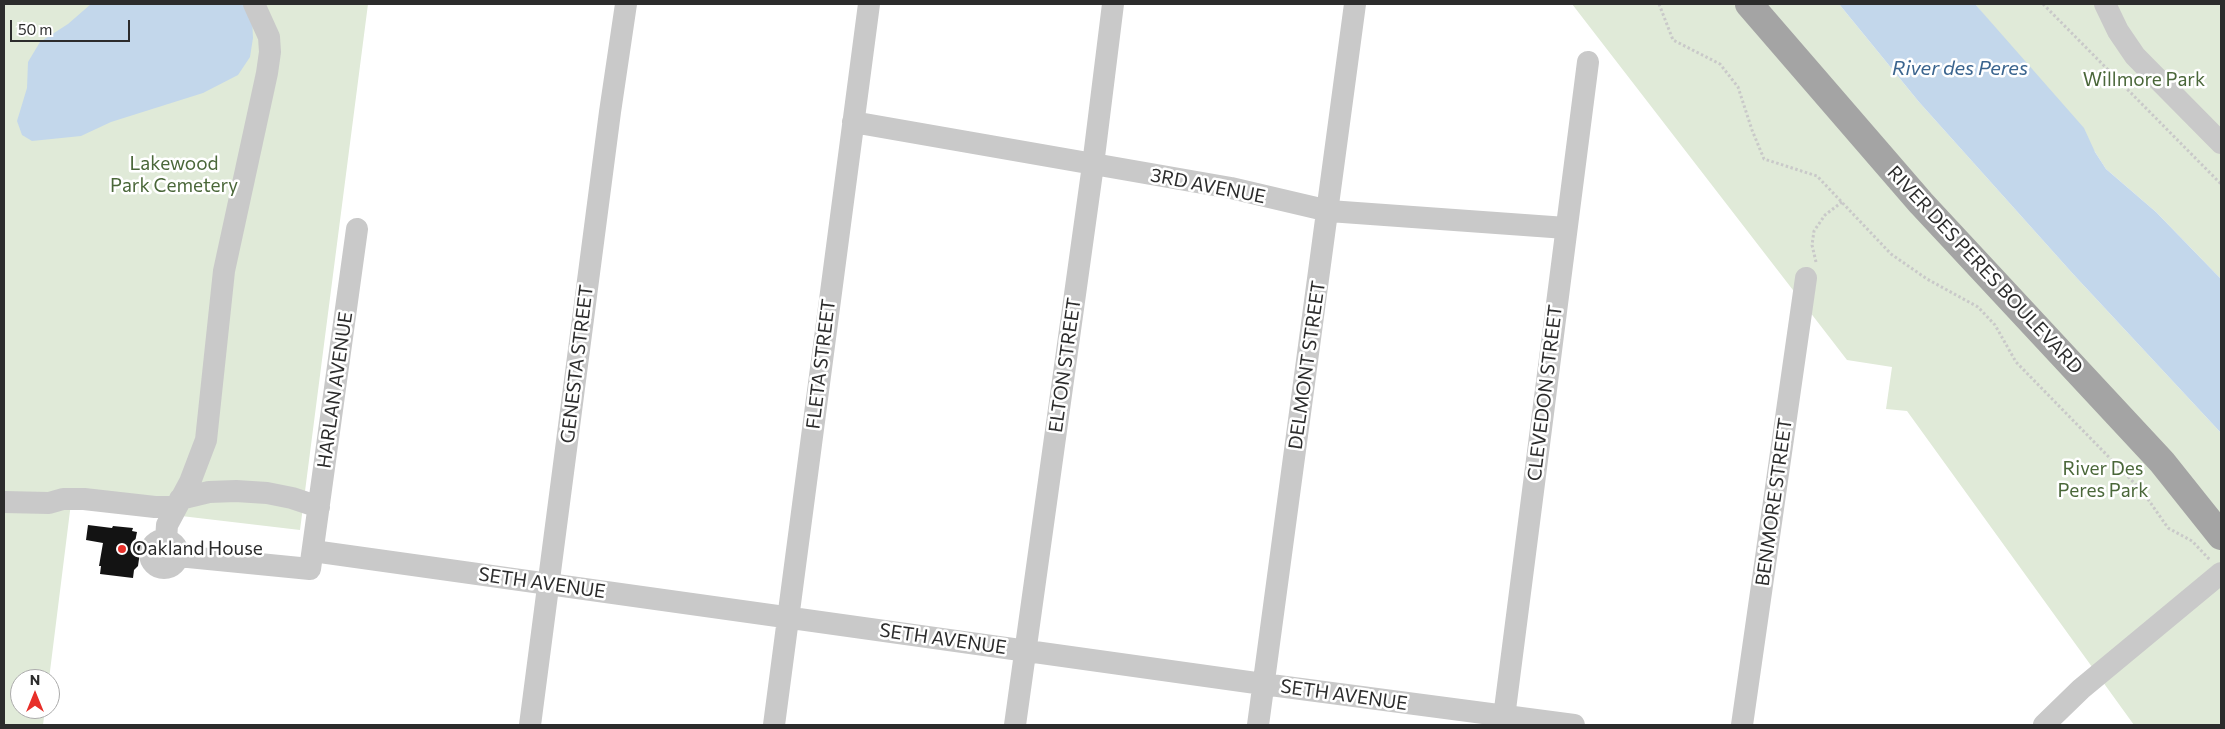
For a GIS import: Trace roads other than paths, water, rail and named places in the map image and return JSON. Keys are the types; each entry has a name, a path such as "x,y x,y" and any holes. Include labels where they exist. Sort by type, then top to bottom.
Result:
{"main road":[{"name":"RIVER DES PERES BOULEVARD","path":"1749,4 1921,202 2151,450 2217,556"}],"street":[{"path":"254,4 268,37 270,52 224,271 206,440 190,482 167,525 172,548 310,569 313,551"},
{"name":"GENESTA STREET","path":"530,725 610,112 626,4"},
{"name":"FLETA STREET","path":"774,725 869,4"},
{"name":"ELTON STREET","path":"1015,725 1093,165 1113,4"},
{"name":"DELMONT STREET","path":"1258,725 1355,4"},
{"path":"2104,4 2118,31 2135,56 2221,144"},
{"name":"CLEVEDON STREET","path":"1504,721 1588,62"},
{"name":"3RD AVENUE","path":"853,122 1231,188 1328,211 1566,228"},
{"name":"HARLAN AVENUE","path":"313,551 358,229"},
{"name":"BENMORE STREET","path":"1742,725 1806,278"},
{"path":"4,502 31,504 49,503 63,499 84,499 155,507 178,503 209,492 236,491 268,493 292,498 319,507"},
{"name":"SETH AVENUE","path":"313,551 1263,684 1504,721 1574,725"},
{"path":"2044,725 2217,556"}],"water":[{"path":"91,4 244,4 252,18 253,38 250,57 238,75 203,93 111,122 81,136 32,141 22,135 17,121 27,88 28,62 40,42 68,24"},
{"name":"River des Peres","path":"1839,4 1975,4 2084,128 2095,152 2106,169 2156,212 2221,279 2221,433 2074,275 1919,102"}],"place":[{"name":"Oakland House","path":"122,549"}],"park label":[{"name":"Willmore Park","path":"2144,80"},
{"name":"Lakewood Park Cemetery","path":"174,175"},
{"name":"River Des Peres Park","path":"2103,480"}]}
